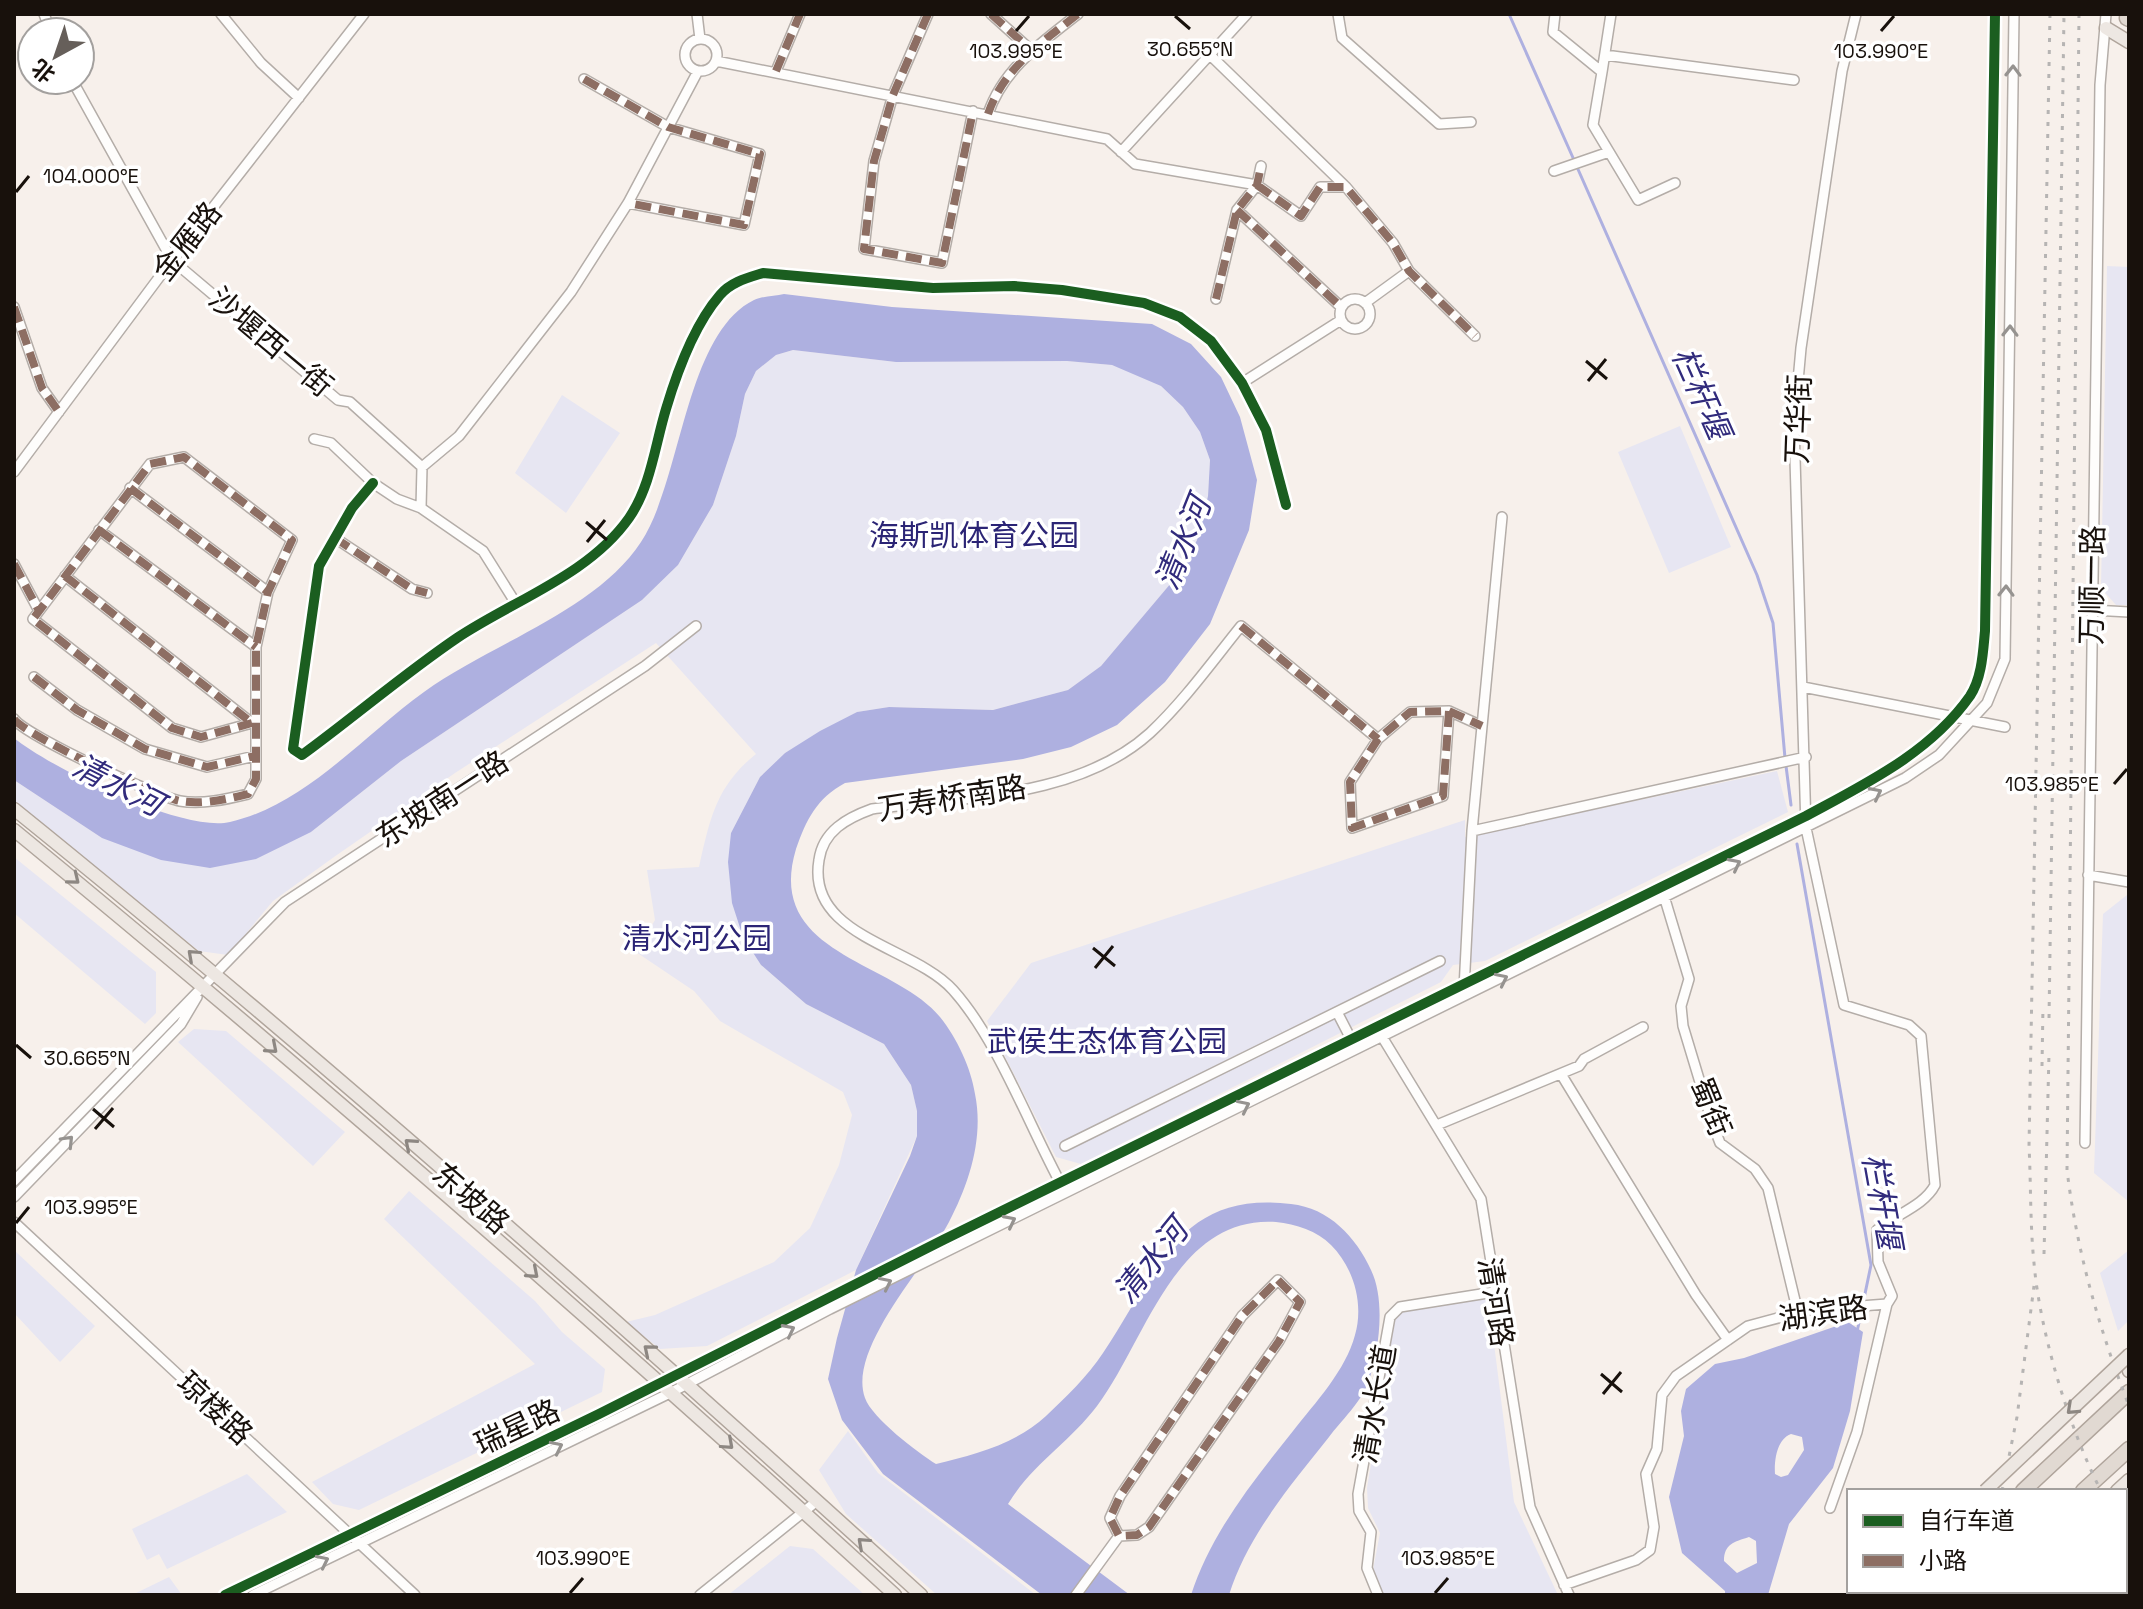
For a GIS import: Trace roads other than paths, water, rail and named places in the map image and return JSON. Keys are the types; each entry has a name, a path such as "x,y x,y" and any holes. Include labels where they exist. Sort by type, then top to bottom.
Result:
{"highway":[{"path":"2025,1489 2129,1392"},
{"path":"2085,1489 2129,1449"}],"main road":[{"path":"2127,17 2127,41"},
{"path":"2106,28 2127,41"},
{"name":"东坡路","path":"14,809 215,975 676,1373 921,1595"},
{"name":"东坡路","path":"14,830 203,988 659,1382 895,1595"},
{"path":"2129,1355 2129,1371"},
{"path":"1987,1489 2129,1355"}],"street":[{"path":"221,14 261,63 299,98"},
{"name":"金雁路","path":"14,472 172,260 364,14"},
{"path":"697,14 700,39"},
{"path":"776,71 800,14"},
{"path":"928,14 893,95 874,161 864,249 942,263 973,111"},
{"path":"991,14 1032,51"},
{"path":"988,114 996,89 1032,51 1078,14"},
{"path":"1121,152 1208,53 1247,14"},
{"path":"1338,14 1342,38 1439,124 1471,122"},
{"path":"1555,14 1553,32 1602,72"},
{"path":"1611,14 1593,125 1638,200 1675,183"},
{"name":"万华街","path":"1806,828 1794,425 1801,348 1840,87 1856,14"},
{"path":"1063,1188 1352,1041 1380,1033 1463,986 1806,816 1896,766 1971,695 1983,661 1985,631 1995,14"},
{"path":"1063,1188 1380,1033 1466,996 1905,778 1939,755 1987,703 2005,659 2014,14"},
{"path":"2100,14 2106,28"},
{"name":"万顺一路","path":"2085,1143 2100,85 2106,14"},
{"path":"421,508 422,467 459,436 571,292 628,203 698,71 711,68 716,61 716,48 700,39 691,42 685,54 687,63 698,71"},
{"path":"1208,53 1346,187 1393,243 1409,271 1475,336"},
{"path":"1605,55 1794,80"},
{"path":"716,61 1107,139 1135,164 1257,185 1301,216 1320,187 1346,187"},
{"path":"584,79 668,127 760,154 744,225 628,203"},
{"name":"沙堰西一街","path":"81,96 172,260 338,400 350,402 422,467"},
{"path":"1554,171 1609,152"},
{"path":"1216,299 1237,210 1257,185 1261,166"},
{"path":"1237,210 1341,307 1341,320"},
{"path":"1365,303 1409,271"},
{"path":"373,483 352,508 319,566 293,749 302,755 456,639 515,602 577,570 629,518 649,475 666,408 693,341 721,295 740,280 763,273 933,288 1014,286 1144,303 1180,317 1201,333 1242,383 1266,430 1286,505"},
{"path":"1341,307 1353,299 1365,303"},
{"path":"1341,320 1352,329 1365,325 1370,316 1365,303"},
{"path":"14,307 17,325 42,388 59,412"},
{"path":"1242,383 1341,320"},
{"path":"314,439 331,443 373,483 397,499 421,508 483,551 515,602"},
{"path":"14,719 46,743 180,801 218,801 248,794 256,779 256,647 268,592 292,540 184,457 150,464 130,488 33,619 47,634 172,728 201,737 252,723 65,576"},
{"path":"130,488 268,592"},
{"path":"1466,996 1463,986 1472,831 1502,517"},
{"path":"99,530 256,647"},
{"path":"335,538 412,589 427,593"},
{"path":"14,564 39,611"},
{"path":"2092,610 2129,612"},
{"name":"东坡南一路","path":"203,988 285,902 645,666 696,626"},
{"name":"万寿桥南路","path":"1063,1188 977,1023 953,989 924,965 849,927 833,913 820,890 818,866 821,847 849,817 872,809 1027,788 1070,778 1109,759 1148,734 1241,626 1378,739"},
{"path":"34,677 77,710 145,749 207,767 255,756"},
{"path":"1803,687 2005,727"},
{"path":"1449,711 1443,796 1352,828 1350,782 1378,739 1410,712 1449,711 1482,726"},
{"path":"1472,831 1806,757"},
{"name":"湖滨路","path":"1564,1585 1636,1560 1650,1550 1654,1527 1646,1474 1657,1449 1662,1395 1676,1376 1748,1326 1798,1313 1887,1304 1892,1296 1878,1262 1877,1230 1892,1217 1928,1198 1935,1185 1923,1044 1909,1025 1844,1005 1806,828"},
{"path":"2088,875 2129,882"},
{"name":"蜀街","path":"1661,888 1689,979 1681,1006 1683,1026 1712,1122 1720,1143 1755,1169 1768,1188 1798,1313"},
{"path":"1065,1146 1440,961"},
{"path":"14,1181 203,988"},
{"path":"14,1197 181,1024 203,988"},
{"path":"1337,1012 1352,1041"},
{"path":"1437,1125 1561,1074 1643,1027"},
{"name":"清河路","path":"1380,1033 1481,1199 1530,1507 1569,1595"},
{"path":"1561,1074 1696,1295 1728,1340"},
{"name":"瑞星路","path":"225,1595 943,1240 1063,1188"},
{"name":"瑞星路","path":"253,1595 670,1393 830,1309 941,1256 1063,1188"},
{"name":"琼楼路","path":"14,1222 415,1595"},
{"path":"1278,1280 1300,1302 1279,1341 1149,1527 1137,1535 1119,1536 1110,1518 1120,1496 1242,1316 1278,1280"},
{"name":"清水长道","path":"1378,1595 1367,1568 1371,1532 1359,1511 1358,1494 1390,1317 1400,1307 1494,1292"},
{"path":"1830,1508 1857,1432 1887,1304"},
{"path":"700,1595 817,1501"},
{"path":"1076,1595 1119,1536"}],"water":[{"path":"784,294 892,307 1152,324 1191,344 1221,377 1240,417 1257,480 1249,530 1210,624 1165,682 1117,725 1071,747 1023,759 845,783 820,803 809,819 796,849 791,884 798,912 815,934 838,951 919,998 940,1017 962,1054 973,1084 978,1127 973,1160 963,1192 949,1222 878,1332 867,1356 862,1378 869,1406 907,1444 936,1464 1008,1441 1046,1416 1097,1362 1174,1244 1195,1224 1221,1210 1252,1203 1305,1207 1340,1226 1358,1246 1376,1282 1380,1311 1378,1342 1368,1383 1356,1404 1272,1512 1247,1552 1229,1595 1191,1595 1199,1572 1234,1508 1345,1361 1355,1335 1358,1311 1355,1287 1346,1264 1325,1240 1313,1232 1276,1222 1241,1225 1212,1239 1188,1260 1167,1287 1097,1406 1028,1477 1008,1504 1130,1595 1042,1595 883,1474 842,1420 828,1379 837,1338 856,1270 910,1156 917,1136 917,1111 911,1085 884,1044 806,1004 761,965 743,937 732,903 728,862 731,833 760,777 785,753 820,731 857,712 889,707 993,710 1068,690 1101,666 1182,570 1197,540 1208,496 1210,460 1200,432 1183,407 1161,386 1112,365 1067,361 896,362 793,350 776,355 756,371 745,394 736,436 713,505 678,565 642,600 401,761 311,832 256,859 210,868 161,860 102,838 14,780 14,738 86,781 182,818 209,823 230,822 284,801 333,767 424,692 570,607 621,566 641,542 655,515 687,410 713,343 731,318 754,300"},
{"path":"1848,1322 1863,1332 1850,1411 1833,1468 1789,1524 1768,1595 1725,1595 1725,1591 1682,1553 1669,1497 1684,1436 1681,1411 1686,1389 1715,1364 1744,1358","holes":["1791,1434 1802,1437 1804,1450 1788,1475 1781,1477 1775,1474 1776,1457 1782,1440","1749,1537 1756,1541 1757,1563 1737,1573 1724,1561 1726,1551 1734,1542"]}],"waterway":[{"name":"栏杆堰","path":"1509,14 1574,160"},
{"name":"栏杆堰","path":"1577,167 1757,575 1773,623 1785,758"},
{"name":"栏杆堰","path":"1786,766 1791,805"},
{"name":"栏杆堰","path":"1797,844 1871,1265 1857,1332"}],"railway":[{"path":"2050,14 2029,1146 2031,1219 2037,1290 2049,1349 2067,1410 2100,1489"},
{"path":"2049,1018 2064,14"},
{"path":"2079,14 2067,1170 2090,1290 2129,1406"},
{"path":"2042,1066 2043,1006"},
{"path":"2044,1254 2049,1054"},
{"path":"2002,1489 2017,1417 2034,1286"}],"park label":[{"name":"海斯凯体育公园","path":"974,535"},
{"name":"清水河公园","path":"697,938"},
{"name":"武侯生态体育公园","path":"1107,1041"}],"water label":[{"name":"清水河","path":"1183,543"},
{"name":"清水河","path":"118,785"},
{"name":"清水河","path":"1151,1261"}]}
